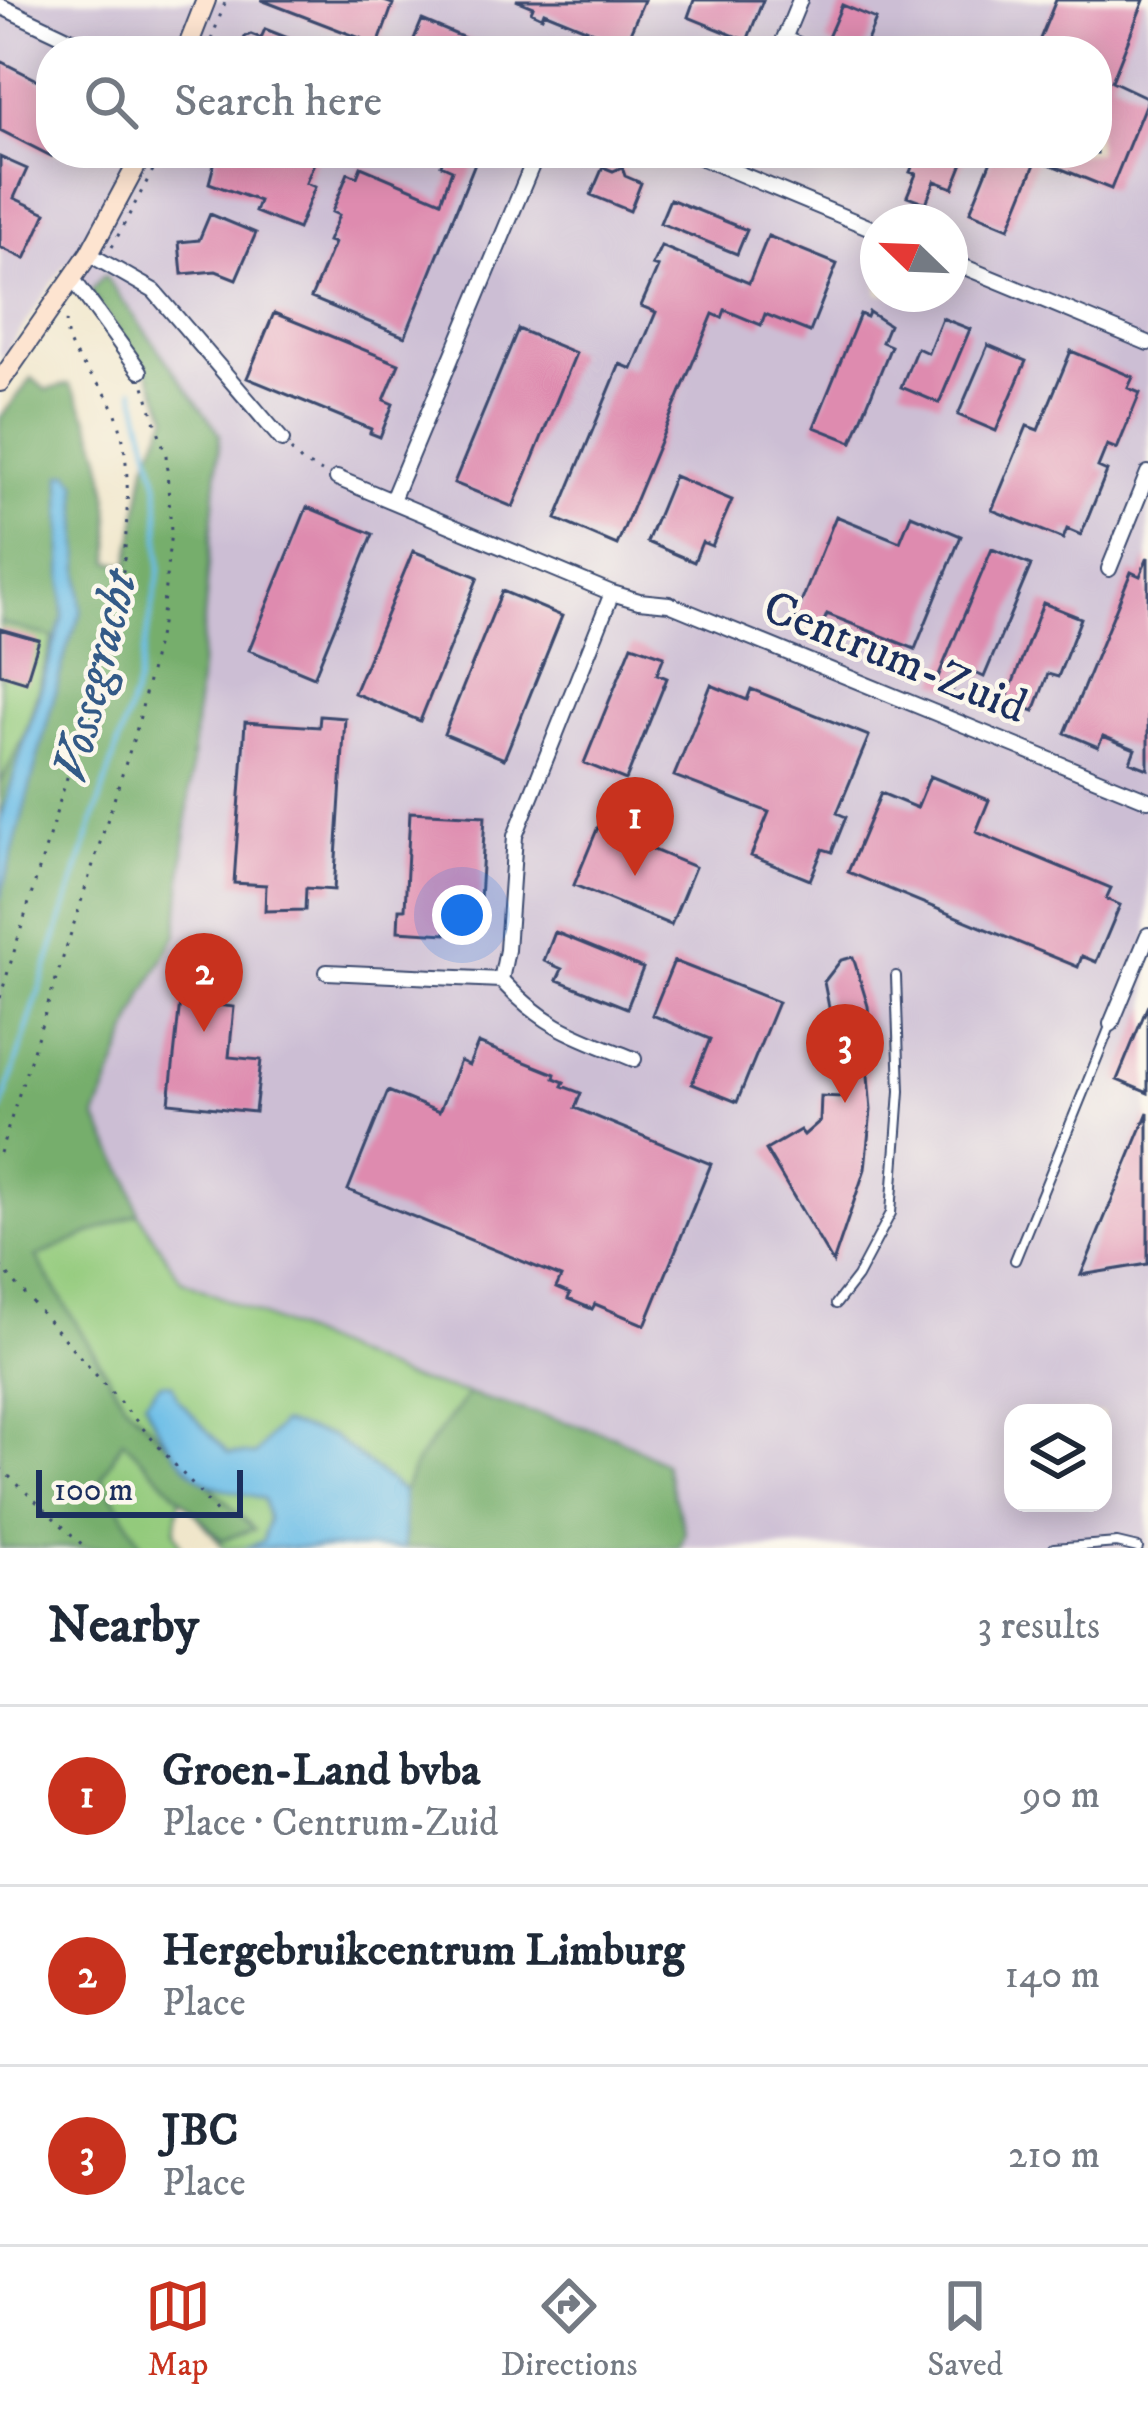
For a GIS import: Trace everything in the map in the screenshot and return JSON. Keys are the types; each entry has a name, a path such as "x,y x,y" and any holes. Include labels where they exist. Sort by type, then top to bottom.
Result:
{"street":[{"path":"192,36 206,0"},
{"path":"785,36 800,0"},
{"path":"0,6 63,36"},
{"path":"0,382 147,168"},
{"path":"392,500 531,168"},
{"path":"748,168 860,222"},
{"path":"89,254 154,291 282,440"},
{"path":"968,268 1148,343"},
{"path":"73,279 140,371"},
{"path":"1109,569 1148,473"},
{"name":"Centrum-Zuid","path":"337,478 612,593 669,604 1148,800"},
{"path":"501,980 514,836 612,593"},
{"path":"1111,1024 1148,935"},
{"path":"326,972 501,980 531,1012 556,1028 634,1059"}],"lane":[{"path":"836,1304 891,1213 900,1090 896,976"},
{"path":"1015,1260 1111,1024"},
{"path":"1054,1548 1138,1548"}],"path":[{"path":"213,36 226,0"},
{"path":"0,998 120,603 125,465 119,421 104,391 68,344 65,328"},
{"path":"0,1154 138,724 161,624 171,531 166,455 140,371"},
{"path":"282,440 302,462 337,478"},
{"path":"0,1266 228,1525"},
{"path":"0,1468 55,1514 86,1548"}],"shaded area":[{"path":"0,0 1148,0 1148,1548 680,1548 685,1532 614,1436 402,1377 181,1280 138,1213 130,1182 96,1118 144,993 177,935 220,434 103,276 90,292 66,263 0,361"}],"green space":[{"path":"104,275 220,434 177,935 144,993 96,1118 130,1182 138,1213 36,1257 124,1402 254,1529 222,1540 123,1440 102,1477 143,1548 0,1548 0,784 25,735 53,638 0,623 0,418 32,378 46,390 69,384 91,425 104,469 110,562 129,564 146,464 168,415 147,370 90,292"},
{"path":"0,623 54,638 25,735 0,784"},
{"path":"138,1213 181,1280 402,1377 468,1394 416,1462 403,1492 332,1436 282,1424 255,1455 228,1453 177,1398 172,1384 168,1440 181,1457 124,1402 36,1257"},
{"path":"468,1394 614,1436 664,1463 685,1532 680,1548 404,1548 403,1492 416,1462"},
{"path":"123,1440 180,1498 175,1531 182,1548 143,1548 102,1477"},
{"path":"207,1483 264,1498 268,1519 263,1541 246,1548 224,1548 196,1514 222,1540 254,1529"}],"water":[{"path":"69,473 77,483 81,612 67,648 0,899 0,821 63,617 61,475"},
{"path":"161,1383 172,1384 177,1398 228,1453 255,1455 281,1423 332,1436 403,1492 404,1548 246,1548 263,1541 268,1519 264,1499 208,1483 180,1458 145,1401"}],"building":[{"path":"261,0 381,0 393,4 381,36 355,36"},
{"path":"516,0 644,0 629,36 603,36 544,12 542,17 531,12 533,7"},
{"path":"694,0 763,0 749,36 735,36 688,17"},
{"path":"1056,0 1144,0 1112,81 1112,36 1041,36"},
{"path":"842,5 876,19 869,36 829,36"},
{"path":"422,20 460,36 415,36"},
{"path":"0,61 36,79 36,148 0,130"},
{"path":"1112,81 1148,98 1111,189 1059,168 1112,168"},
{"path":"0,157 27,169 14,198 46,213 25,259 0,247"},
{"path":"213,168 312,168 306,183 315,187 298,229 255,212 259,201 209,183"},
{"path":"363,168 441,201 452,170 448,168 473,168 405,337 311,298 334,243 328,241 339,215 332,212 348,173 357,177"},
{"path":"603,168 622,168 625,176 641,183 630,211 591,195"},
{"path":"912,168 961,168 953,188 935,181 926,203 907,196 916,174 910,172"},
{"path":"988,168 1033,168 1009,228 970,212"},
{"path":"670,199 747,230 737,254 660,223"},
{"path":"210,214 256,233 236,279 216,271 182,274 179,242 199,240"},
{"path":"768,236 837,264 810,332 765,314 761,325 725,310 722,318 713,314 617,545 556,519 620,364 632,369 656,312 641,306 658,267 652,265 661,246 749,283"},
{"path":"869,312 889,325 882,342 891,346 852,442 814,427 860,314 867,317"},
{"path":"274,313 399,364 384,400 393,404 380,437 370,433 371,429 247,378"},
{"path":"942,318 970,329 939,403 901,387 917,348 928,353"},
{"path":"518,329 576,353 513,507 454,483"},
{"path":"988,345 1026,361 996,431 958,415"},
{"path":"1071,351 1133,377 1128,388 1140,393 1117,449 1107,445 1098,467 1107,471 1081,535 1067,529 1063,539 992,510 1027,426 1038,430"},
{"path":"674,476 732,500 712,546 702,542 694,562 647,542"},
{"path":"307,507 373,534 314,677 249,650"},
{"path":"911,515 961,536 915,649 827,614 821,628 795,618 836,516 900,542"},
{"path":"992,549 1031,565 984,677 962,667 953,689 936,682"},
{"path":"413,551 478,577 420,721 354,693"},
{"path":"1148,557 1148,769 1130,762 1135,749 1103,736 1098,747 1065,733 1131,572 1140,576"},
{"path":"502,591 562,616 504,759 444,734"},
{"path":"1043,603 1081,618 1058,677 1048,674 1034,711 1006,701"},
{"path":"0,629 39,640 26,682 0,674"},
{"path":"632,645 664,656 657,674 667,678 626,780 584,763"},
{"path":"711,685 747,700 751,689 869,736 837,813 846,817 832,852 823,849 810,880 751,856 769,812 674,776"},
{"path":"320,716 345,718 334,890 306,888 305,910 265,911 266,885 234,883 245,722 319,727"},
{"path":"930,776 989,800 976,832 1111,888 1106,899 1120,905 1096,962 1082,956 1078,967 848,872 881,793 917,808"},
{"path":"410,812 485,816 479,916 447,914 446,934 398,931 399,909 405,909"},
{"path":"598,827 695,867 671,925 574,885"},
{"path":"555,932 643,968 627,1008 557,980 562,969 544,961"},
{"path":"853,957 868,1006 871,1110 865,1169 833,1263 766,1150 800,1130 804,1135 820,1121 821,1096 841,1097 840,1063 824,982 841,960"},
{"path":"674,961 778,1002 737,1102 692,1084 710,1039 652,1015"},
{"path":"180,1001 234,1007 229,1057 261,1060 255,1112 169,1103"},
{"path":"1148,1005 1148,1093 1117,1080"},
{"path":"478,1043 555,1074 554,1078 564,1082 562,1086 581,1093 575,1108 711,1164 645,1325 595,1304 592,1309 568,1299 570,1294 556,1288 561,1277 348,1190 388,1091 439,1112 460,1061 469,1065"},
{"path":"1148,1112 1148,1264 1081,1275"}],"waterway":[{"name":"Vossegracht","path":"0,1113 137,685 160,569 158,484 134,389"}],"place":[{"name":"Groen-Land bvba","path":"635,876"},
{"name":"Hergebruikcentrum Limburg","path":"204,1032"},
{"name":"JBC","path":"845,1103"}]}
